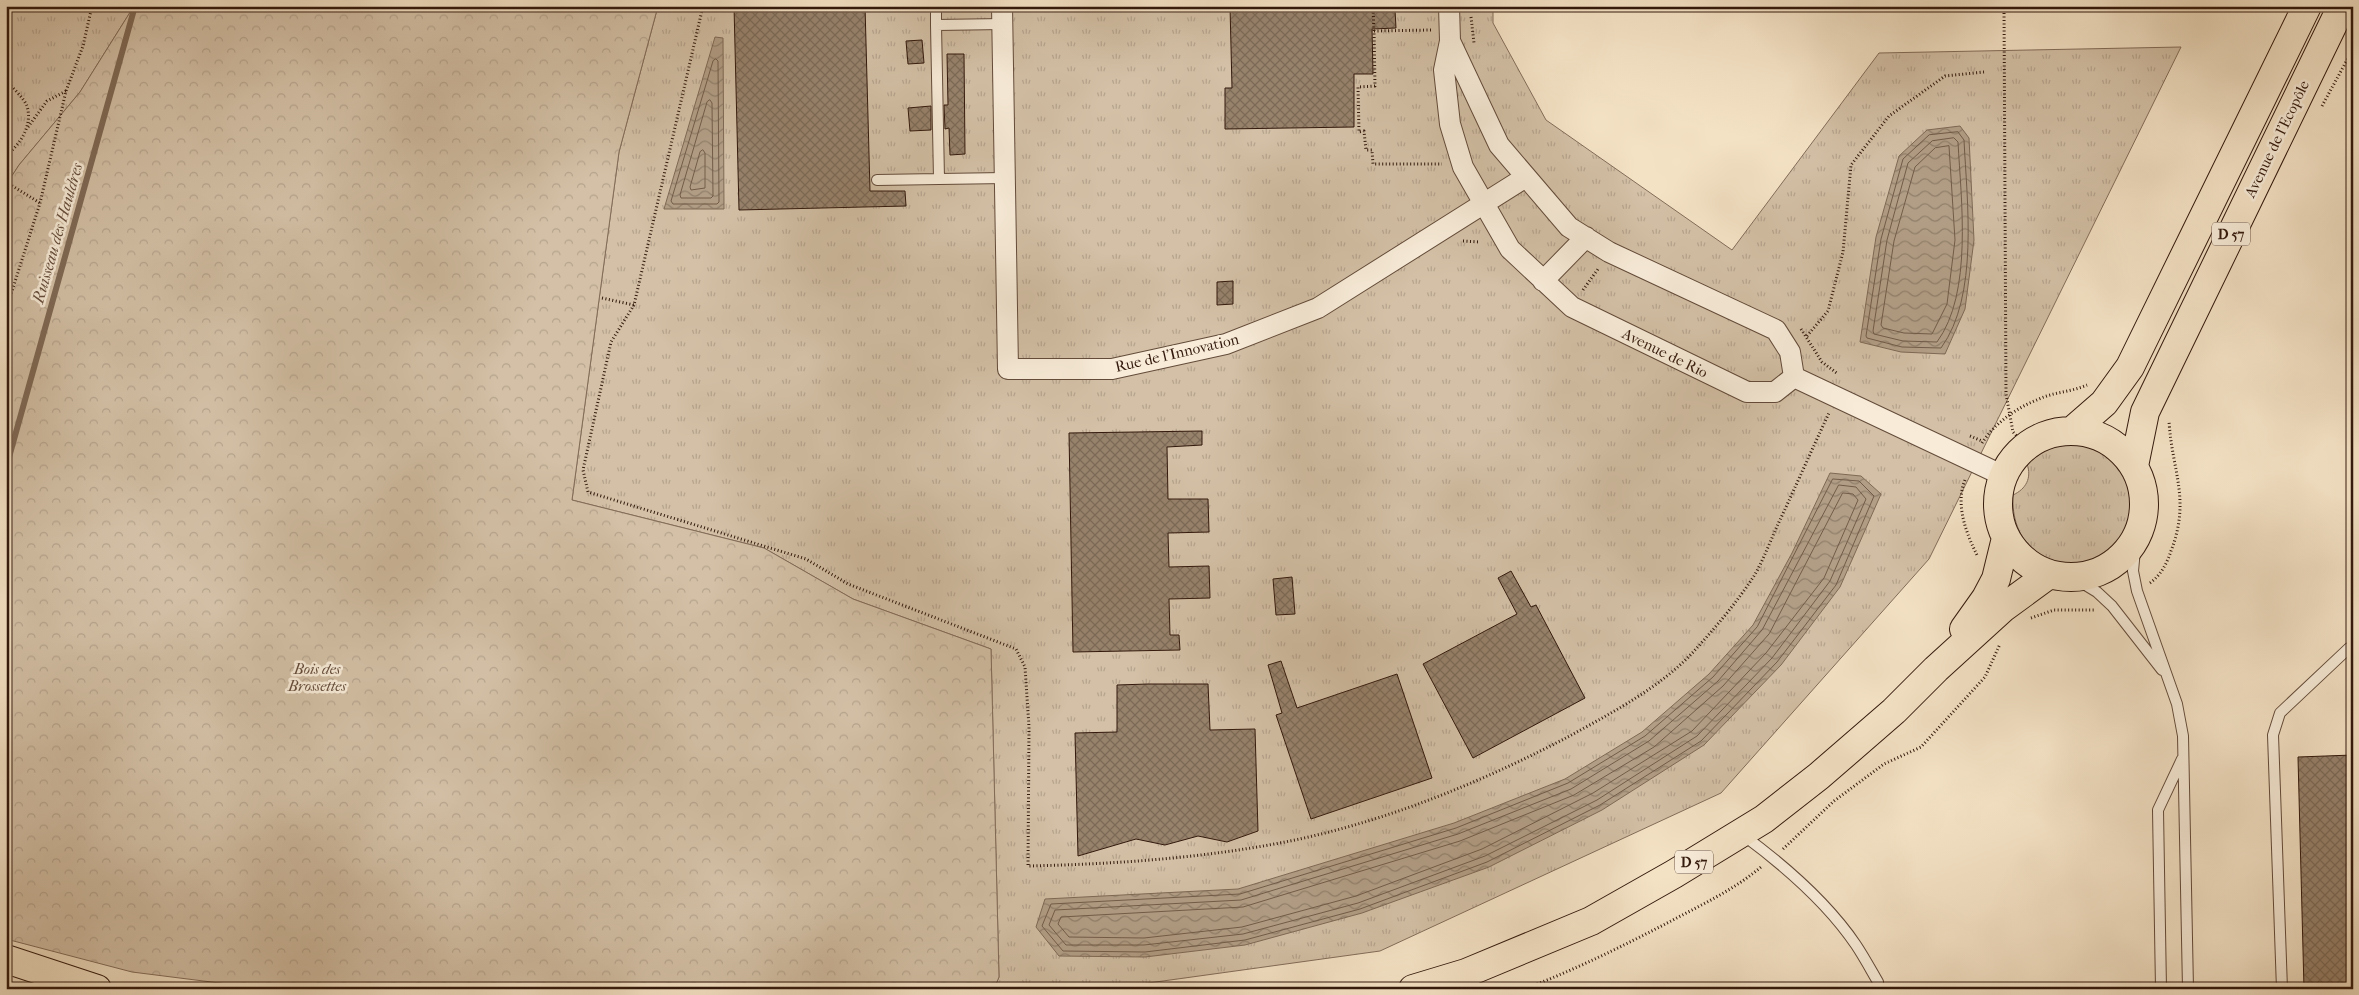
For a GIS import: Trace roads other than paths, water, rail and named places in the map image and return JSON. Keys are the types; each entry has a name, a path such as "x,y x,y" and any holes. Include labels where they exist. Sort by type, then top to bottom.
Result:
{"main road":[{"name":"Avenue de l'Ecopôle","path":"2073,430 2104,403 2130,367 2307,6"},
{"name":"Avenue de l'Ecopôle","path":"2134,466 2145,412 2342,6"},
{"path":"2073,430 2097,435 2118,447 2134,466 2144,490 2144,515 2136,540 2120,560 2098,573 2061,577 2031,566 2016,554 2006,538 1998,514 1999,488 2009,465 2026,446 2048,434 2073,430"},
{"name":"D 57","path":"1936,669 1986,598 1996,579 2006,538"},
{"name":"D 57","path":"1413,989 1466,973 1591,921 1764,819 1819,776 1894,711 1936,669 2003,608 2061,577"},
{"path":"6,959 97,989"}],"street":[{"name":"Avenue de Rio","path":"1449,6 1450,41 1444,70 1450,124 1463,167 1510,249 1572,308 1747,392 1775,392 1794,377 1790,352 1776,330 1609,252 1569,227 1499,145 1450,41"},
{"name":"Rue de l'Innovation","path":"1002,15 1008,368 1112,369 1226,344 1318,308 1484,203"},
{"path":"1484,203 1526,177"},
{"path":"1543,281 1586,238"},
{"path":"1794,377 2004,476"}],"lane":[{"path":"936,6 939,179"},
{"path":"936,25 1002,15"},
{"path":"877,180 1005,178"},
{"path":"2136,540 2134,571 2137,591 2177,704 2183,736 2188,989"},
{"path":"2061,577 2098,592 2112,606 2167,677"},
{"path":"2282,989 2273,735 2280,713 2353,646"},
{"path":"2161,989 2158,810 2183,756"},
{"path":"1741,833 1773,857 1832,914 1857,946 1878,982"}],"water":[{"path":"715,37 723,38 724,209 664,209"},
{"path":"1960,126 1969,138 1974,240 1965,309 1945,354 1901,352 1860,342 1876,237 1899,156 1927,130"},
{"path":"1830,473 1861,476 1881,494 1840,587 1781,665 1704,745 1602,810 1489,867 1362,913 1245,945 1145,957 1059,956 1036,927 1045,899 1238,889 1454,823 1565,779 1642,732 1709,674 1753,625 1792,553"}],"waterway":[{"name":"Ruisseau des Hauldres","path":"6,468 135,6"}],"park label":[{"name":"Bois des Brossettes","path":"317,678"}]}
